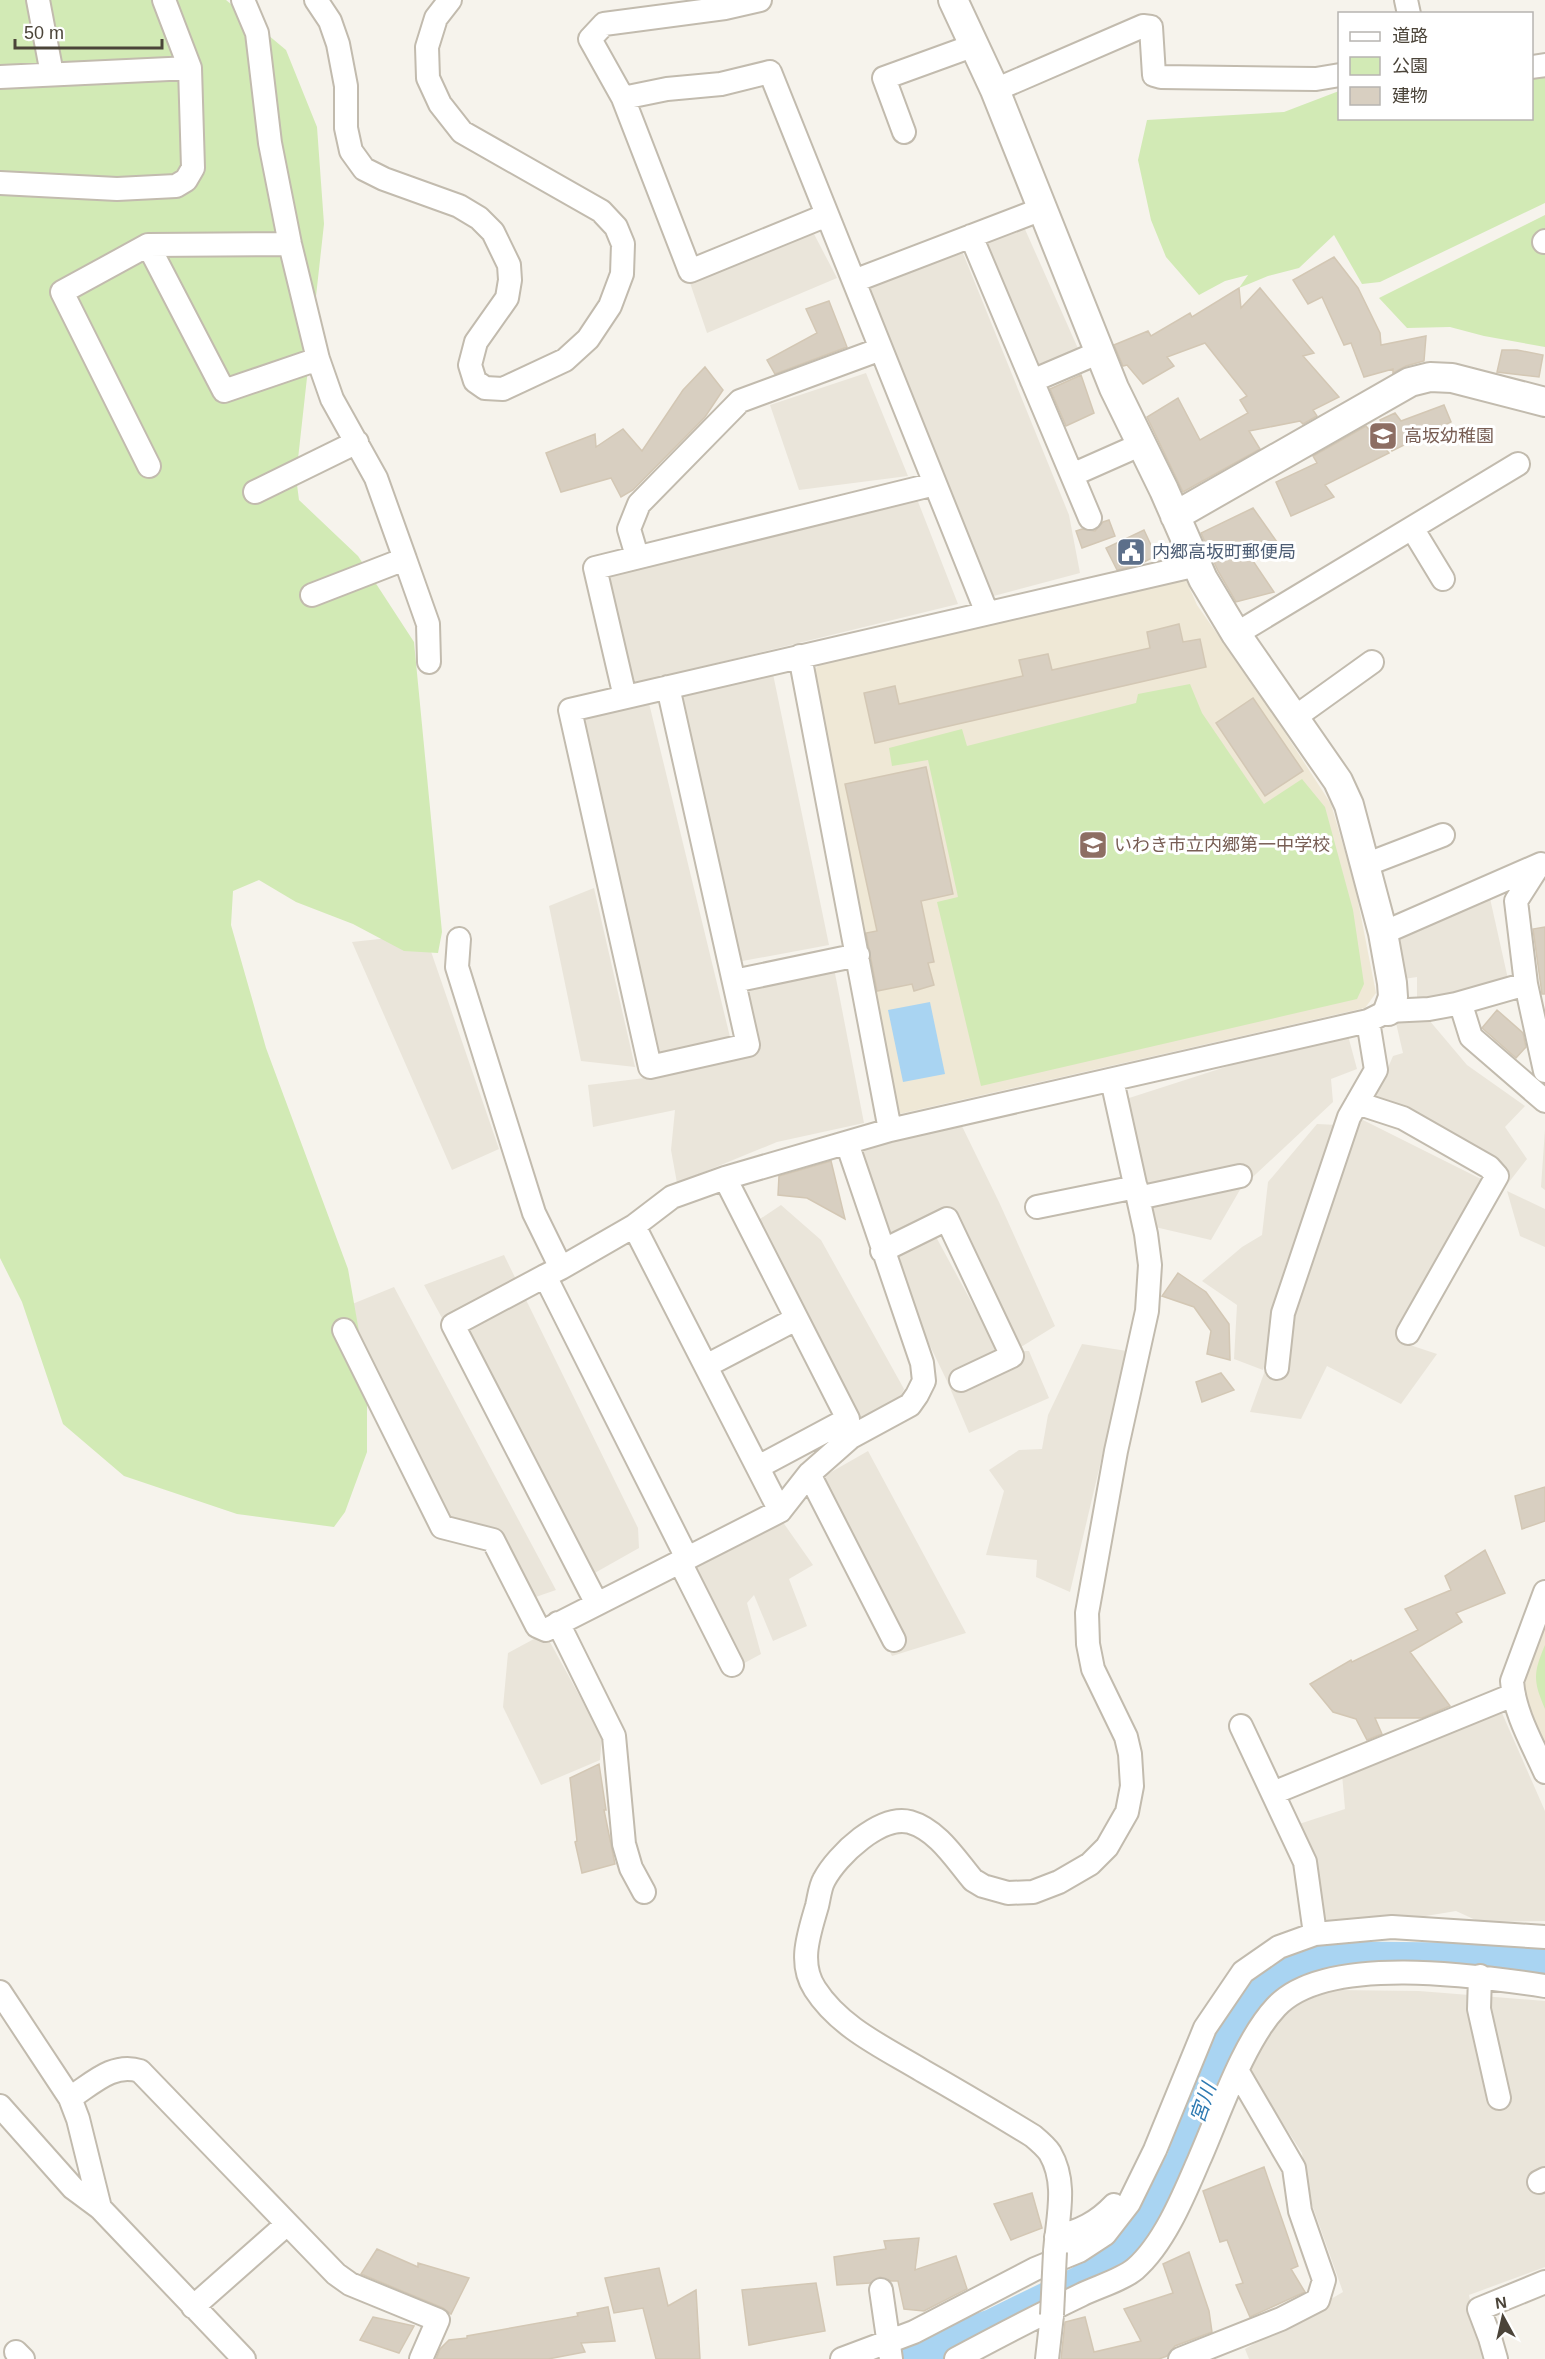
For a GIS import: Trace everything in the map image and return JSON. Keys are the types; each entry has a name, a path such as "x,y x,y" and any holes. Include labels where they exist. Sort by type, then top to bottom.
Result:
{"street":[{"path":"38,0 52,74"},
{"path":"0,183 117,189 176,186 186,180 194,168 190,68 164,0"},
{"path":"243,0 257,33 270,143 290,244 318,359 333,399 376,478 428,624 429,662"},
{"path":"316,0 330,21 338,44 346,86 346,128 351,152 364,169 384,179 459,206 479,218 493,232 509,265 510,280 507,298 476,342 470,365 475,381 485,388 503,389 565,360 588,339 610,306 622,274 623,244 616,227 601,212 462,132 440,104 428,78 427,47 436,18 450,0"},
{"path":"760,0 725,8 604,24 590,39 623,98 690,271 827,215"},
{"path":"953,0 995,90 1114,388 1197,565 1216,603 1236,634 1338,781 1349,805 1383,933 1393,997 1378,1016 1376,1070 1349,1116 1283,1313 1277,1368"},
{"path":"995,90 1143,26 1151,27 1154,75 1161,77 1316,79 1338,75"},
{"path":"904,132 884,78 975,45"},
{"path":"0,77 190,68"},
{"path":"623,98 667,89 721,84 770,72 987,613"},
{"path":"854,280 1042,209"},
{"path":"971,236 1090,518"},
{"path":"149,466 62,292 147,245 290,244"},
{"path":"147,245 224,391 318,359"},
{"path":"637,556 628,529 639,504 740,401 881,349"},
{"path":"1032,381 1100,352"},
{"path":"1175,516 1410,382 1430,377 1452,378 1545,402"},
{"path":"255,492 357,442"},
{"path":"1072,475 1142,444"},
{"path":"1236,634 1518,464"},
{"path":"625,697 595,568 935,484"},
{"path":"1412,528 1443,579"},
{"path":"312,595 405,559"},
{"path":"668,687 748,1045 650,1067 570,710 800,656 1197,565"},
{"path":"800,656 890,1130"},
{"path":"1294,718 1372,662"},
{"path":"1365,865 1443,836"},
{"path":"1383,933 1542,864"},
{"path":"1542,864 1516,901 1526,984 1545,1071"},
{"path":"459,939 457,967 553,1272 732,1665"},
{"path":"734,981 858,955"},
{"path":"597,1604 453,1325 634,1226 672,1197 725,1178 890,1130 1112,1080 1378,1016 1429,1010 1456,1004 1526,984"},
{"path":"1456,1004 1462,1008 1471,1037 1545,1101"},
{"path":"1047,2359 1061,2196 1056,2170 1049,2152 1033,2136 862,2035 836,2014 814,1988 806,1965 806,1948 824,1880 842,1857 878,1826 893,1822 909,1822 928,1830 974,1880 983,1886 1008,1893 1033,1892 1059,1882 1090,1864 1107,1847 1128,1812 1132,1786 1130,1754 1126,1737 1093,1669 1088,1644 1087,1613 1116,1451 1147,1311 1150,1265 1137,1192 1112,1080"},
{"path":"1357,1103 1403,1118 1489,1167 1497,1176 1408,1333"},
{"path":"344,1330 442,1527 493,1540 537,1626 546,1630 780,1511 809,1474 851,1437 910,1405 924,1381 922,1363 847,1143"},
{"path":"1037,1207 1240,1176"},
{"path":"725,1178 848,1419 758,1467"},
{"path":"882,1251 947,1219 1012,1356 962,1380"},
{"path":"634,1226 780,1511"},
{"path":"706,1366 796,1318"},
{"path":"809,1474 894,1640"},
{"path":"1545,1593 1512,1681 1513,1695 1545,1772"},
{"path":"558,1623 614,1736 624,1844 631,1868 644,1892"},
{"path":"1273,1793 1513,1695"},
{"path":"1241,1726 1305,1862 1315,1934"},
{"path":"842,2359 888,2350 914,2332 1035,2269 1079,2251 1105,2234 1130,2203 1205,2028 1243,1972 1279,1947 1315,1934 1392,1927 1545,1937"},
{"path":"956,2359 1028,2320 1134,2270 1159,2242 1257,2032 1277,2006 1296,1992 1316,1982 1361,1975 1411,1973 1480,1976 1545,1986"},
{"path":"1480,1976 1479,2010 1499,2098"},
{"path":"0,1992 70,2098 78,2119 100,2208"},
{"path":"70,2098 117,2068 128,2067 140,2071 336,2274 350,2284 438,2320 421,2359"},
{"path":"1180,2359 1233,2350 1281,2319 1318,2300 1324,2280 1300,2211 1294,2168 1238,2072"},
{"path":"0,2106 73,2188 100,2208 244,2359"},
{"path":"1056,2244 1101,2219 1140,2181"},
{"path":"193,2307 287,2224"},
{"path":"1496,2359 1491,2338 1479,2309 1545,2282"},
{"path":"881,2290 888,2350"}],"shaded area":[{"path":"1020,218 1080,353 1042,369 1029,363 984,235"},
{"path":"814,234 837,278 707,333 688,277"},
{"path":"958,241 1069,515 1080,573 990,597 864,274"},
{"path":"866,373 908,476 799,490 770,405"},
{"path":"917,499 958,604 627,685 603,571"},
{"name":"いわき市立内郷第一中学校","path":"1186,580 1197,605 1269,708 1331,804 1355,886 1376,993 1365,1008 895,1115 812,672 825,659"},
{"path":"773,674 829,945 737,962 675,696"},
{"path":"648,699 730,1037 654,1058 575,719"},
{"path":"594,888 635,1067 581,1061 549,906"},
{"path":"1489,894 1508,979 1457,999 1417,997 1417,977 1397,980 1393,941"},
{"path":"425,934 499,1149 452,1170 352,942"},
{"path":"833,963 864,1123 777,1142 677,1183 671,1150 675,1110 593,1127 588,1085 661,1076 747,1051 741,980"},
{"path":"1429,1020 1467,1065 1525,1106 1505,1127 1527,1159 1509,1182 1395,1115 1375,1098 1393,1056 1403,1053 1396,1023"},
{"path":"1346,1028 1357,1069 1331,1079 1333,1102 1241,1188 1211,1240 1155,1227 1126,1099"},
{"path":"957,1116 1055,1326 1021,1347 950,1214 887,1242 851,1149"},
{"path":"1357,1117 1481,1179 1398,1341 1437,1354 1401,1404 1327,1366 1301,1419 1250,1412"},
{"path":"1317,1124 1338,1125 1263,1370 1234,1359 1237,1305 1202,1281 1242,1247 1262,1235 1268,1182"},
{"path":"1545,1129 1545,1190 1541,1187"},
{"path":"1507,1191 1545,1209 1545,1247 1520,1236"},
{"path":"781,1205 821,1240 904,1389 893,1415 859,1432 748,1227"},
{"path":"935,1235 998,1351 1029,1351 1049,1398 969,1433 947,1381 889,1261"},
{"path":"504,1255 638,1528 639,1548 584,1579 424,1285"},
{"path":"394,1287 556,1590 527,1600 492,1528 441,1517 340,1309"},
{"path":"1082,1344 1127,1351 1070,1592 1036,1577 1037,1560 986,1555 1004,1491 989,1470 1019,1450 1042,1449 1048,1415"},
{"path":"868,1451 966,1633 892,1656 805,1487"},
{"path":"780,1518 813,1565 789,1579 807,1626 773,1641 754,1595 747,1603 761,1654 728,1672 681,1569"},
{"path":"1545,1610 1545,1760 1518,1681"},
{"path":"545,1633 602,1737 600,1760 541,1785 503,1707 508,1653"},
{"path":"1502,1713 1545,1811 1545,1921 1480,1922 1456,1911 1384,1923 1320,1928 1296,1825 1345,1809 1342,1774"},
{"path":"1334,1990 1419,1991 1545,2001 1545,2267 1469,2295 1482,2359 1249,2359 1245,2349 1343,2292 1310,2199 1302,2153 1249,2071 1280,2017 1302,2002"}],"green space":[{"path":"0,0 226,0 286,50 317,127 324,224 296,477 299,500 358,556 414,642 442,932 438,953 404,951 353,924 296,902 259,880 233,891 231,925 266,1048 348,1269 367,1377 367,1452 345,1512 334,1527 237,1514 124,1476 63,1424 22,1302 0,1258"},
{"path":"1545,74 1545,203 1380,282 1362,284 1334,235 1299,268 1268,276 1239,288 1248,275 1225,281 1199,295 1166,257 1151,220 1138,160 1147,120 1284,112 1338,91 1338,120 1533,120 1533,78"},
{"path":"1545,215 1545,347 1484,336 1450,327 1407,328 1379,298"},
{"path":"1190,684 1202,713 1264,804 1302,779 1325,807 1353,910 1364,984 1357,999 981,1086 937,902 958,897 928,760 892,766 889,748 962,729 967,746 1136,703 1138,694"},
{"path":"1545,1645 1545,1709 1538,1691 1536,1677 1538,1663"}],"water":[{"path":"930,1002 945,1074 903,1082 888,1010"}],"building":[{"path":"1334,257 1358,288 1380,333 1381,345 1426,336 1424,361 1406,366 1393,373 1393,369 1364,377 1351,343 1344,345 1322,297 1308,304 1293,280"},
{"path":"1239,288 1241,308 1260,288 1314,353 1303,356 1339,397 1313,410 1317,416 1303,424 1300,421 1249,431 1260,449 1183,492 1147,417 1178,398 1200,440 1248,413 1240,400 1247,396 1205,343 1167,357 1174,366 1143,384 1127,365 1123,366 1114,345 1148,331 1151,336 1190,313 1192,317"},
{"path":"829,301 847,347 775,374 767,360 817,333 806,309"},
{"path":"1502,350 1517,350 1543,355 1539,377 1497,372"},
{"path":"705,367 723,390 705,417 633,490 621,497 611,478 561,492 546,453 595,434 596,447 623,429 642,451 683,390"},
{"path":"1081,375 1094,413 1066,426 1050,389"},
{"path":"1444,405 1451,422 1392,451 1380,420 1395,413 1401,421"},
{"path":"1366,426 1389,453 1325,485 1334,497 1291,516 1276,482 1317,463 1313,456"},
{"path":"1253,508 1277,542 1251,558 1274,592 1236,602 1218,571 1201,533"},
{"path":"1109,520 1115,536 1082,548 1076,531 1082,529 1095,531 1103,522"},
{"path":"1144,530 1156,556 1138,565 1117,570 1106,548"},
{"path":"1179,624 1183,642 1200,639 1206,667 875,743 864,693 895,686 899,704 1023,676 1019,660 1048,654 1052,670 1150,648 1147,632"},
{"path":"1253,698 1303,771 1265,796 1216,723"},
{"path":"926,767 953,894 921,901 934,962 928,963 934,985 914,991 912,984 877,991 866,933 877,931 845,784"},
{"path":"1545,927 1545,994 1542,994 1533,929"},
{"path":"1497,1010 1523,1033 1526,1047 1516,1058 1482,1028"},
{"path":"831,1161 845,1219 807,1198 778,1195 779,1176"},
{"path":"1178,1273 1206,1292 1229,1324 1230,1360 1207,1354 1211,1331 1194,1307 1162,1296"},
{"path":"1221,1373 1234,1390 1202,1402 1196,1382"},
{"path":"1545,1487 1545,1521 1522,1529 1515,1496"},
{"path":"1485,1550 1505,1593 1456,1613 1462,1622 1410,1652 1450,1706 1422,1718 1375,1718 1382,1734 1367,1740 1356,1719 1333,1712 1310,1684 1351,1660 1352,1662 1418,1630 1405,1609 1451,1590 1445,1576"},
{"path":"599,1764 606,1810 604,1810 615,1864 582,1873 575,1842 577,1841 570,1778"},
{"path":"1264,2167 1298,2266 1291,2269 1305,2292 1250,2317 1236,2285 1243,2283 1227,2240 1220,2242 1203,2191"},
{"path":"1032,2193 1042,2228 1011,2240 994,2204"},
{"path":"919,2238 915,2270 956,2256 967,2289 924,2311 904,2309 898,2281 880,2277 870,2283 837,2285 834,2257 886,2249 884,2241"},
{"path":"377,2249 418,2267 418,2263 469,2278 451,2314 443,2308 361,2274"},
{"path":"1189,2252 1209,2311 1212,2332 1175,2346 1167,2356 1159,2359 1061,2359 1065,2322 1085,2317 1094,2352 1141,2341 1124,2309 1173,2293 1163,2264"},
{"path":"659,2268 668,2306 696,2290 700,2359 656,2359 643,2308 614,2313 605,2278"},
{"path":"816,2283 825,2331 749,2345 742,2290"},
{"path":"608,2307 615,2341 581,2343 585,2352 548,2359 436,2359 440,2349 449,2340 578,2316 577,2313"},
{"path":"373,2317 414,2326 399,2353 360,2340"}],"waterway":[{"name":"宮川","path":"899,2359 992,2326 1082,2282 1146,2230 1183,2161 1218,2059 1265,1985 1315,1958 1490,1960 1545,1966"}],"place":[{"name":"高坂幼稚園","path":"1383,436"},
{"name":"内郷高坂町郵便局","path":"1131,552"},
{"name":"いわき市立内郷第一中学校","path":"1093,845"}]}
